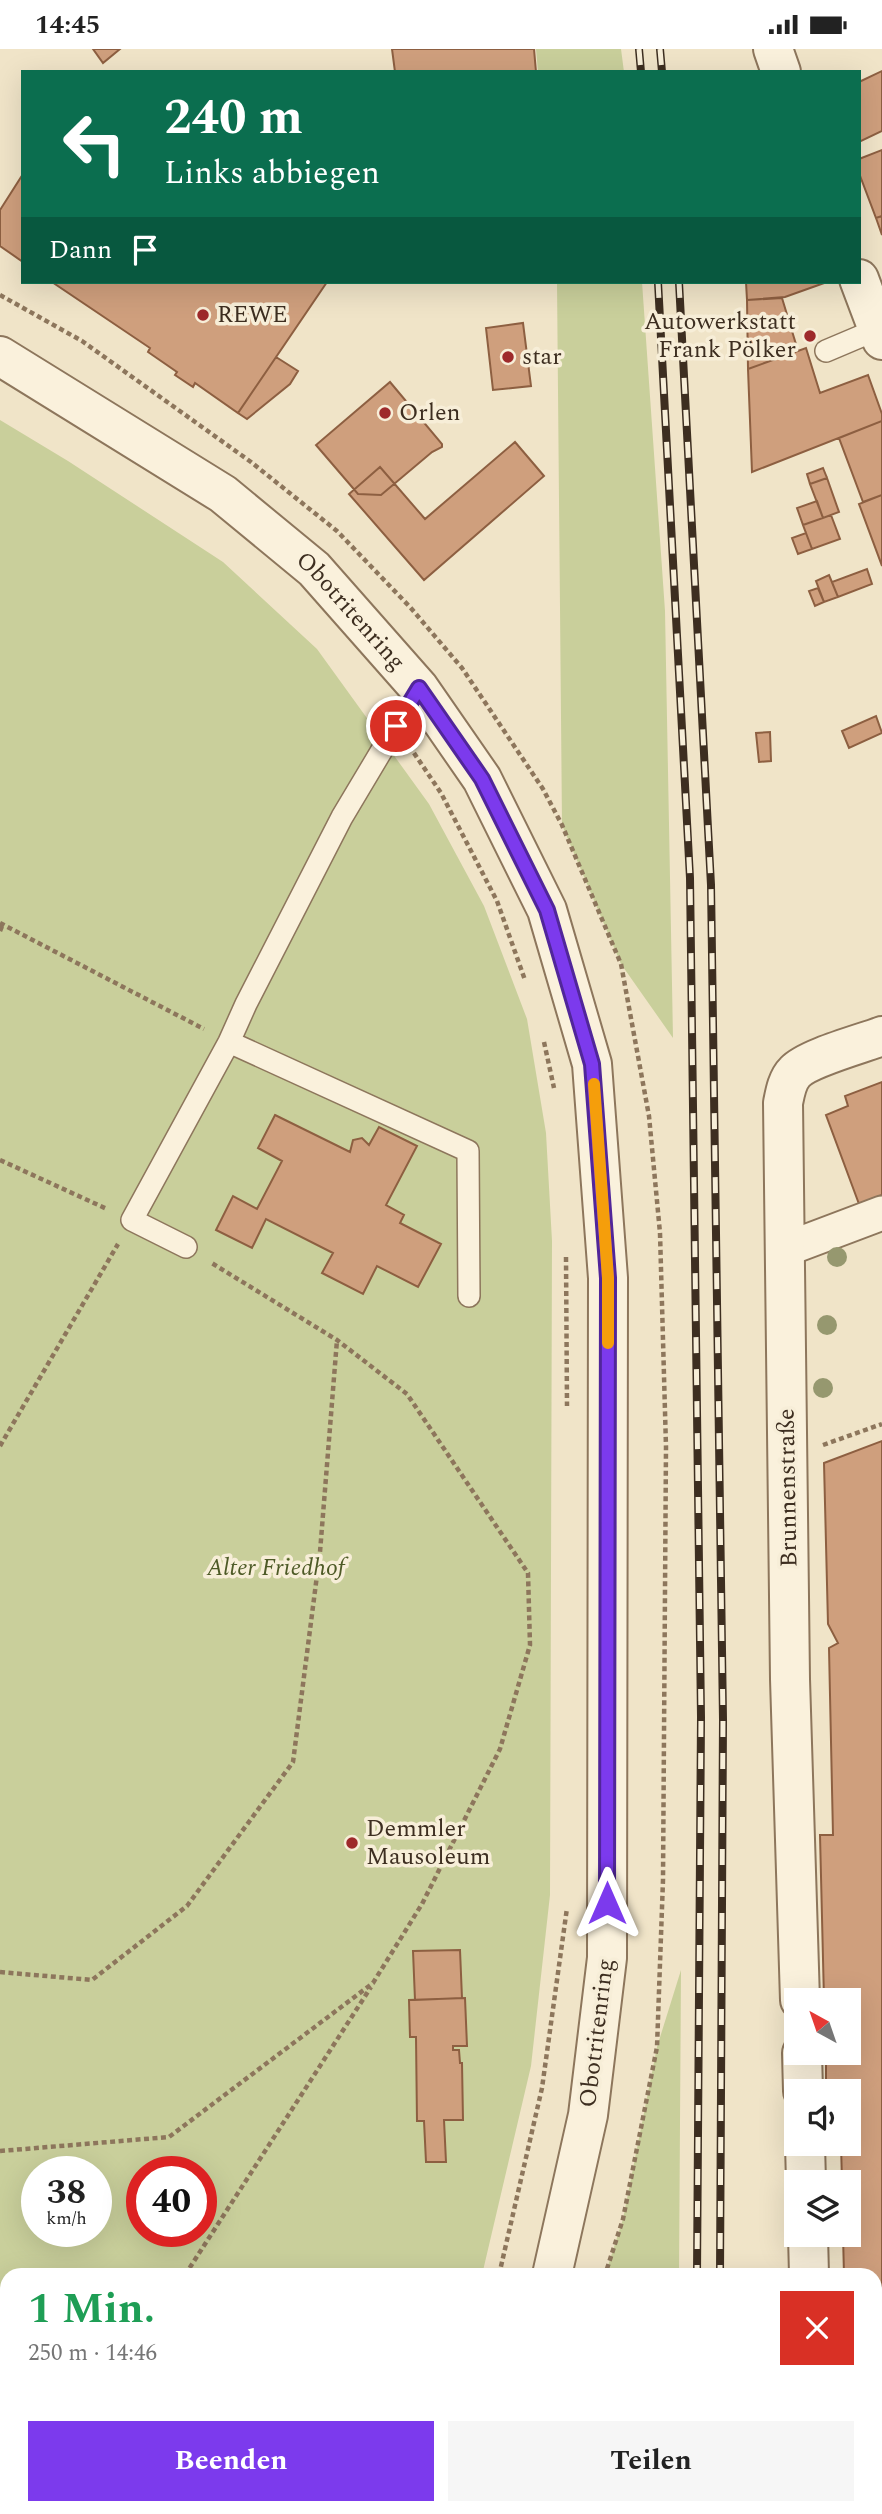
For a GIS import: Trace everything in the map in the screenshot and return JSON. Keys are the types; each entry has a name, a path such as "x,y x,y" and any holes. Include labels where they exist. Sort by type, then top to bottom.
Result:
{"street":[{"path":"861,284 880,335"},
{"name":"Obotritenring","path":"0,356 223,494 314,569 419,688 482,779 547,910 592,1064 608,1278 607,1958 588,2115 554,2268"},
{"name":"Brunnenstraße","path":"800,1988 790,1679 783,1103 786,1088 795,1072 812,1061 882,1036"},
{"path":"784,1250 882,1213"},
{"path":"808,2247 809,2268"}],"lane":[{"path":"826,351 880,335"},
{"path":"186,1247 132,1220 229,1042 342,817 419,688"},
{"path":"229,1042 468,1151 469,1296"}],"path":[{"path":"0,295 82,341 251,461 337,531 410,607 462,668 543,789 562,825 621,964 649,1116 660,1233 666,1447 663,1852 657,2047 622,2219 607,2268"},
{"path":"0,930 2,923 229,1042"},
{"path":"0,1160 132,1220 0,1446"},
{"path":"186,1247 337,1340 407,1394 528,1573 530,1645 500,1749 422,1904 190,2268"},
{"path":"0,1972 92,1980 187,1906 293,1762 320,1552 337,1340"},
{"path":"787,1457 882,1424"},
{"path":"0,2151 169,2137 373,1983"}],"green space":[{"path":"536,49 621,49 624,70 538,70"},
{"path":"557,284 642,284 665,611 673,1038 621,964 562,825"},
{"name":"Alter Friedhof","path":"0,420 223,562 317,649 429,804 484,906 527,1019 546,1133 552,1241 550,1895 531,2066 484,2268 0,2268"},
{"path":"681,1970 679,2268 607,2268 623,2219 657,2047"}],"building":[{"path":"93,49 120,49 103,63"},
{"path":"392,49 534,49 536,70 395,70"},
{"path":"882,71 882,131 861,141 861,81"},
{"path":"882,150 882,216 876,218 861,178 861,158"},
{"path":"21,177 21,261 0,246 0,210"},
{"path":"882,216 882,235 876,218"},
{"name":"REWE","path":"55,284 326,284 238,413 195,383 193,387 175,375 177,372 148,352 150,348"},
{"path":"746,284 821,284 785,297 747,300"},
{"path":"782,298 798,351 748,369 747,300"},
{"name":"star","path":"523,323 531,386 493,390 486,328"},
{"path":"806,348 820,393 868,375 882,421 752,472 748,369"},
{"path":"276,357 298,371 290,384 247,419 238,413"},
{"name":"Orlen","path":"390,382 442,447 432,452 381,495 358,494 316,445"},
{"path":"882,421 882,495 863,502 839,438"},
{"path":"515,442 544,476 424,580 349,494 380,467 425,519"},
{"path":"823,468 827,478 810,484 807,474"},
{"path":"827,478 839,512 823,518 810,484"},
{"path":"882,495 882,566 859,504"},
{"path":"817,501 823,518 803,525 797,508"},
{"path":"831,515 840,539 812,549 803,525"},
{"path":"806,533 812,549 798,554 792,538"},
{"path":"867,569 872,584 838,597 832,582"},
{"path":"829,575 838,597 824,602 816,581"},
{"path":"818,588 824,602 815,606 809,591"},
{"path":"876,716 882,733 849,748 842,731"},
{"path":"770,732 771,761 759,762 756,733"},
{"path":"882,1082 882,1195 859,1204 826,1115 848,1106 845,1096"},
{"path":"275,1115 350,1152 353,1140 362,1138 369,1145 379,1127 417,1146 386,1205 404,1215 400,1223 441,1244 418,1287 377,1266 363,1294 322,1273 333,1253 266,1219 252,1248 216,1230 233,1196 257,1209 282,1161 258,1148"},
{"path":"882,1441 882,2268 844,2268 843,2247 861,2247 861,2170 842,2170 841,2156 861,2156 861,2079 826,2079 826,2065 861,2065 861,1988 824,1988 820,1835 833,1835 829,1648 838,1643 828,1624 824,1463"},
{"path":"460,1950 462,1998 415,2000 413,1951"},
{"path":"465,1998 467,2046 453,2046 453,2050 459,2050 462,2063 463,2120 444,2120 446,2162 426,2162 424,2121 417,2121 416,2037 410,2037 409,2000"}],"railway":[{"path":"639,49 641,70"},
{"path":"660,49 662,70"},
{"path":"658,284 690,878 701,1717 697,2268"},
{"path":"679,284 711,885 723,1719 720,2268"}],"slow traffic":[{"path":"594,1084 608,1278 608,1343"}],"place":[{"name":"REWE","path":"203,315"},
{"name":"Autowerkstatt Frank Pölker","path":"810,336"},
{"name":"star","path":"508,357"},
{"name":"Orlen","path":"385,413"},
{"name":"Demmler Mausoleum","path":"352,1843"}],"route":[{"path":"396,726 419,688 482,779 547,910 592,1064 608,1278 607,1903"}]}
